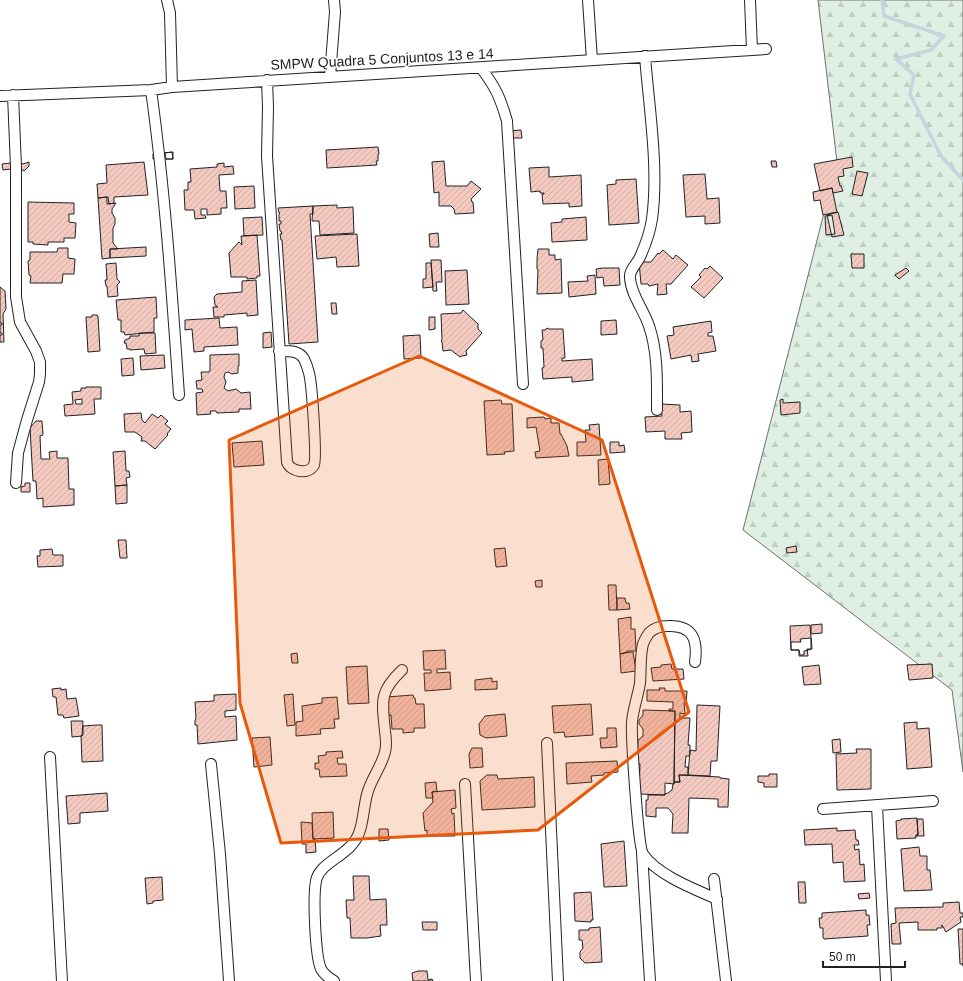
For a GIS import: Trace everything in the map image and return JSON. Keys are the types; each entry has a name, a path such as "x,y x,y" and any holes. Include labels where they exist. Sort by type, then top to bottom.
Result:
{"street":[{"path":"167,0 170,13 172,86"},
{"path":"330,76 335,12 334,0"},
{"path":"588,0 592,60"},
{"path":"750,0 752,50"},
{"name":"SMPW Quadra 5 Conjuntos 13 e 14","path":"0,96 151,90 172,86 481,68 766,49"},
{"path":"645,56 654,172 653,209 648,236 640,258 631,271 630,279 631,286 649,325 652,336 656,368 657,410"},
{"path":"481,68 493,83 501,100 506,121 523,384"},
{"path":"267,80 267,156 279,351 286,462 293,470 302,471 310,469 315,463 309,374 304,358 299,353 295,351 279,351"},
{"path":"151,90 160,155 179,395"},
{"path":"13,95 16,167 16,297 20,322 36,351 40,362 39,382 28,414 18,453 16,483"},
{"path":"650,981 642,853 639,835 632,742 632,721 638,696 643,644 648,634 654,629 675,626 686,629 696,643 695,662"},
{"path":"334,981 327,977 321,970 318,958 315,895 316,880 320,872 350,848 357,839 361,828 368,792 385,752 386,740 382,703 384,694 392,679 402,670"},
{"path":"547,743 558,981"},
{"path":"50,757 62,981"},
{"path":"211,764 220,854 229,981"},
{"path":"465,784 476,981"},
{"path":"823,809 933,801"},
{"path":"877,806 886,981"},
{"path":"642,853 660,871 717,899"},
{"path":"714,879 726,981"}],"highlighted area":[{"path":"419,356 602,440 689,712 538,830 281,843 240,703 229,440"}],"green space":[{"path":"818,0 963,0 963,772 952,690 743,530 837,162"}],"building":[{"path":"521,130 522,138 509,138 508,131"},
{"path":"378,147 379,154 378,161 376,161 377,165 327,168 326,150"},
{"path":"172,152 173,159 166,159 165,153"},
{"path":"173,152 173,159 153,159 153,154"},
{"path":"852,157 853,167 843,169 844,176 838,177 843,191 833,193 832,188 820,191 814,164"},
{"path":"444,161 446,186 467,186 471,181 481,189 471,199 473,202 474,213 455,214 454,209 451,206 439,206 439,192 434,193 432,162"},
{"path":"771,161 776,161 777,167 772,167"},
{"path":"20,162 23,164 29,162 29,166 24,171 21,169"},
{"path":"144,162 148,195 114,197 114,203 109,204 108,197 98,198 97,184 107,183 106,165"},
{"path":"11,163 11,169 3,170 2,164"},
{"path":"224,163 224,167 233,166 234,174 219,175 220,191 226,191 227,208 221,208 221,214 207,215 207,209 201,209 201,215 205,215 206,218 195,219 194,210 185,210 184,190 188,190 188,182 191,182 190,169 217,167 217,164"},
{"path":"549,167 549,177 581,175 582,206 569,207 569,203 543,204 542,194 544,193 540,193 540,191 531,192 529,168"},
{"path":"857,171 868,173 862,196 852,194"},
{"path":"705,174 707,199 719,198 720,223 705,224 705,216 686,217 683,175"},
{"path":"636,179 639,223 609,225 607,185 616,184 616,180"},
{"path":"254,186 255,208 235,209 234,187"},
{"path":"832,188 837,212 823,215 820,200 814,201 813,192"},
{"path":"107,197 107,204 116,203 112,209 112,213 115,218 113,243 118,249 110,249 110,258 102,259 98,198"},
{"path":"28,202 74,203 74,214 69,214 69,222 76,223 75,238 64,238 64,242 48,242 48,245 33,244 33,242 28,242"},
{"path":"337,205 337,208 353,207 354,233 320,235 319,221 312,221 313,206"},
{"path":"313,206 313,214 310,214 318,342 289,344 282,240 280,234 282,234 279,224 281,224 281,221 279,221 280,213 278,208"},
{"path":"838,212 844,235 832,237 827,215"},
{"path":"832,215 835,234 826,235 825,216"},
{"path":"262,217 263,235 244,236 243,218"},
{"path":"586,217 587,240 552,242 551,223 562,222 562,219"},
{"path":"438,233 439,247 430,247 429,234"},
{"path":"357,234 359,266 337,267 336,257 317,259 315,236"},
{"path":"257,235 260,276 257,276 257,278 247,279 247,277 231,277 229,253 239,242 242,245 241,236"},
{"path":"146,247 146,256 110,258 110,249"},
{"path":"58,248 68,248 68,258 75,259 74,274 63,274 62,283 30,283 31,276 29,275 28,261 30,260 30,252 57,252"},
{"path":"538,249 549,249 549,255 555,255 555,260 561,259 562,293 537,294"},
{"path":"663,250 673,259 676,255 688,265 671,284 666,284 667,294 657,295 658,284 649,286 648,284 641,284 639,262 651,262 658,253 659,254"},
{"path":"851,254 864,254 864,268 852,268"},
{"path":"431,260 441,260 442,282 436,282 437,291 433,291"},
{"path":"116,263 117,279 120,282 117,285 118,296 108,297 105,280 107,280 106,264"},
{"path":"426,263 431,263 433,287 423,288 423,279 426,279"},
{"path":"710,266 723,278 704,298 691,287 701,277 699,275 705,268 707,269"},
{"path":"619,268 620,285 604,286 603,277 597,278 596,269"},
{"path":"906,268 909,271 899,279 895,275"},
{"path":"467,270 469,304 446,305 445,271"},
{"path":"595,275 596,294 569,297 568,282 588,281 587,276"},
{"path":"256,280 258,315 247,316 247,313 224,315 224,317 214,317 213,307 218,307 215,305 214,297 217,294 242,292 242,281"},
{"path":"0,287 5,291 6,309 3,314 4,342 0,342 0,335 2,335 2,333 0,333 0,325 2,325 2,323 0,323"},
{"path":"156,297 157,318 154,318 154,332 125,335 124,332 121,332 121,320 118,320 116,300"},
{"path":"331,303 336,303 337,314 332,314"},
{"path":"463,310 478,324 478,329 482,333 466,351 467,355 460,357 451,350 443,351 441,341 441,314 461,313"},
{"path":"92,315 98,316 100,351 88,352 86,317 92,317"},
{"path":"429,317 435,317 435,329 429,330"},
{"path":"219,318 220,328 237,327 238,345 204,347 204,351 194,352 192,329 185,330 185,320"},
{"path":"616,320 617,334 601,335 601,321"},
{"path":"711,321 712,332 708,333 708,336 713,336 716,351 698,354 699,361 692,362 691,355 671,359 667,336 674,335 673,327"},
{"path":"547,328 563,329 565,358 562,358 562,361 592,359 593,380 572,382 572,377 543,379 543,348 541,348 541,341 543,340 542,330"},
{"path":"271,332 272,347 263,348 263,333"},
{"path":"139,333 155,333 156,353 145,354 144,349 127,349 126,343 124,343 125,340 130,338 130,336 139,336"},
{"path":"420,335 421,358 404,359 403,336"},
{"path":"239,354 238,373 225,373 224,377 226,382 224,388 228,391 236,389 241,393 250,392 251,409 239,409 239,412 217,413 216,411 210,411 211,414 197,415 196,393 203,392 202,389 197,389 196,381 202,380 201,372 209,372 210,355"},
{"path":"164,355 165,368 141,370 140,356"},
{"path":"133,358 134,375 122,376 121,359"},
{"path":"101,387 101,399 94,399 95,414 65,416 64,405 73,404 72,392 81,391 81,388","holes":["82,399 82,404 76,404 75,400"]},
{"path":"783,399 783,403 800,402 800,413 781,415 780,400"},
{"path":"501,400 502,404 512,404 514,451 504,452 505,454 487,455 484,401"},
{"path":"661,404 680,405 680,412 691,411 692,432 681,433 682,439 665,439 665,431 646,432 645,417 662,416"},
{"path":"141,413 142,420 145,423 152,414 158,418 161,415 168,421 165,424 171,429 167,434 168,435 155,449 145,441 141,441 142,437 135,432 125,432 124,414"},
{"path":"544,417 545,419 551,418 551,423 559,423 560,434 567,446 569,456 536,458 535,452 540,451 536,427 527,428 527,418"},
{"path":"36,421 42,421 43,435 40,436 41,459 50,459 49,452 57,451 57,458 68,458 69,489 74,489 74,505 43,507 43,498 37,499 36,481 33,481 30,428"},
{"path":"599,424 601,455 577,456 577,442 586,442 585,430 590,430 589,425"},
{"path":"262,441 264,465 234,467 232,443"},
{"path":"610,442 619,442 619,446 624,445 625,452 610,453"},
{"path":"125,451 126,471 129,471 130,477 126,478 127,485 115,486 113,452"},
{"path":"608,459 610,484 599,485 598,460"},
{"path":"25,483 30,483 30,492 21,492 21,487 25,486"},
{"path":"127,485 127,503 116,504 115,486"},
{"path":"118,540 126,540 127,558 120,558"},
{"path":"796,546 797,552 787,553 786,548"},
{"path":"505,548 507,566 496,567 494,549"},
{"path":"52,549 53,555 63,555 63,566 38,567 37,556 40,556 40,550"},
{"path":"542,580 542,587 536,587 535,581"},
{"path":"608,585 616,585 617,610 609,610"},
{"path":"617,598 625,598 626,603 629,603 630,609 617,610"},
{"path":"631,617 631,629 635,629 636,651 627,651 620,654 618,619"},
{"path":"822,624 822,633 811,634 811,625"},
{"path":"810,625 812,649 804,651 804,655 800,655 799,650 791,650 790,626"},
{"path":"811,638 811,649 807,649 808,656 799,656 799,650 791,650 791,642 801,642 800,639"},
{"path":"445,650 446,669 437,669 437,673 450,672 451,689 425,691 424,673 431,673 431,670 424,670 423,651"},
{"path":"633,652 636,671 621,673 620,654"},
{"path":"297,653 298,663 292,663 291,654"},
{"path":"671,664 672,669 683,669 684,679 653,681 651,668"},
{"path":"932,664 933,678 909,680 907,665"},
{"path":"819,665 821,684 804,685 802,667"},
{"path":"367,666 369,703 348,704 346,667"},
{"path":"492,678 492,682 497,681 497,689 475,690 475,680"},
{"path":"61,688 61,690 66,689 67,699 76,698 79,716 64,718 63,715 58,715 56,697 53,697 52,689"},
{"path":"659,688 665,688 665,691 687,691 686,703 684,703 685,714 680,713 680,718 690,718 688,745 690,745 690,754 689,756 686,756 685,767 688,767 688,775 679,775 680,782 674,782 675,711 669,711 669,709 673,709 673,702 647,701 647,690 660,690"},
{"path":"236,694 236,710 225,711 225,717 236,716 237,740 198,744 197,725 195,725 195,702 214,701 214,695"},
{"path":"293,694 295,725 287,726 284,695"},
{"path":"413,695 416,704 424,704 425,728 414,728 414,732 403,733 403,729 392,729 391,715 386,715 386,697"},
{"path":"337,697 339,719 334,719 335,728 320,729 321,734 296,736 296,722 303,721 302,706 322,703 322,698"},
{"path":"591,704 593,735 565,737 564,732 554,733 552,706"},
{"path":"697,705 720,706 717,761 711,761 710,776 688,775 690,750 696,751"},
{"path":"643,710 675,711 674,784 665,783 665,795 640,794 640,764 637,764 638,740 643,736 643,729 639,724 639,720 643,715"},
{"path":"505,714 507,736 486,738 480,735 479,724 485,716"},
{"path":"71,721 83,721 82,736 72,737"},
{"path":"917,722 917,729 929,728 932,767 907,769 904,723"},
{"path":"102,725 103,761 82,762 81,736 83,735 83,726"},
{"path":"607,728 616,728 617,747 601,748 600,738 607,738"},
{"path":"270,737 272,765 254,767 252,738"},
{"path":"840,739 841,752 833,753 832,740"},
{"path":"472,748 482,748 483,767 470,768 469,754"},
{"path":"856,749 871,749 871,789 837,790 836,754 857,753"},
{"path":"342,751 343,758 337,758 338,764 346,764 347,776 320,777 319,769 315,769 315,763 319,763 318,756 326,755 326,752"},
{"path":"617,761 618,772 591,776 592,782 567,784 566,763"},
{"path":"769,774 777,774 777,787 764,787 764,783 758,782 758,776 769,776"},
{"path":"487,775 497,775 498,779 534,777 535,807 482,810 480,781"},
{"path":"679,775 720,777 729,779 728,807 718,807 718,799 689,798 688,833 672,833 673,814 668,808 656,808 656,817 646,816 646,800 648,800 648,795 665,795 672,790 674,782 680,782"},
{"path":"436,782 437,791 432,792 433,798 426,798 425,783"},
{"path":"455,790 456,808 451,809 452,814 454,813 455,836 427,836 423,813 433,802 432,792"},
{"path":"107,793 108,811 80,813 80,823 68,824 66,796"},
{"path":"333,812 334,838 313,839 312,813"},
{"path":"917,818 918,835 916,835 916,838 897,839 896,821 901,819"},
{"path":"917,819 923,819 924,836 916,836 918,835"},
{"path":"301,822 312,823 316,852 306,853 306,844 302,844"},
{"path":"837,828 837,831 855,830 856,840 858,840 859,845 854,845 855,850 859,849 860,865 864,864 865,881 844,882 843,862 833,863 832,844 805,845 804,830"},
{"path":"379,829 388,829 389,840 379,841"},
{"path":"624,841 627,886 604,887 601,844"},
{"path":"919,847 920,856 927,856 927,870 930,870 932,890 904,891 901,849"},
{"path":"353,876 369,876 370,900 386,899 387,925 380,925 381,936 351,938 350,918 347,918 346,900 354,900"},
{"path":"162,877 163,900 153,901 153,903 147,904 145,878"},
{"path":"798,882 805,882 806,903 799,903"},
{"path":"591,892 593,920 591,920 591,922 575,921 574,893"},
{"path":"869,893 870,898 859,899 858,894"},
{"path":"959,902 960,913 963,913 963,917 960,917 961,922 946,932 942,925 942,928 937,928 937,930 918,930 918,922 899,923 901,944 892,944 891,924 896,923 895,908 943,907 943,903"},
{"path":"866,910 866,915 869,915 870,925 867,925 868,936 824,939 823,928 820,928 819,918 822,918 822,913"},
{"path":"422,922 437,922 437,930 423,930"},
{"path":"600,927 602,962 585,963 580,958 580,952 583,948 582,940 579,940 579,930 589,930 589,928"},
{"path":"958,929 963,929 963,964 960,964"},
{"path":"427,971 428,980 432,979 433,981 413,981 412,973"}],"waterway":[{"path":"882,0 884,16 944,36 931,50 896,59 914,75 910,94 941,156 963,180"}]}
